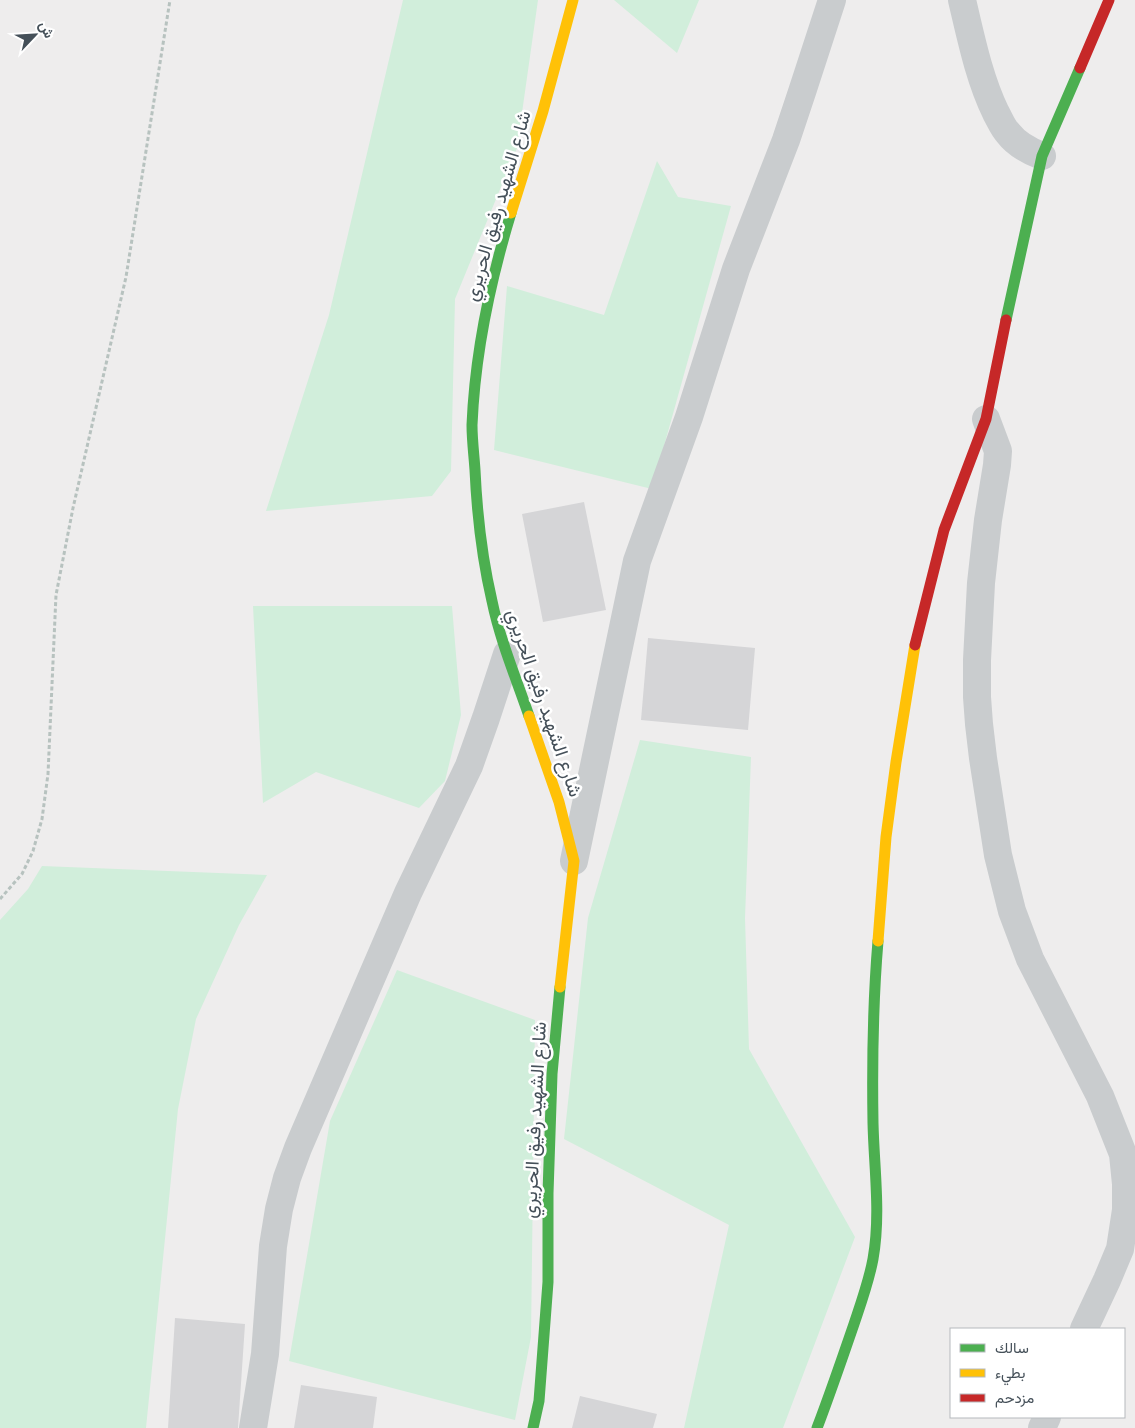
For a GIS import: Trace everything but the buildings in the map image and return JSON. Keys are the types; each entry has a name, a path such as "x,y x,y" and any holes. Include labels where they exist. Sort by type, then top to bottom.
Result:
{"street":[{"name":"شارع الشهيد رفيق الحريري","path":"533,1428 539,1401 548,1282 548,1193 552,1074 563,952 574,861 559,802 507,654 492,603 476,514 472,426 477,366 485,316 498,256 543,111 573,0"},
{"path":"574,861 637,561 689,417 736,269 786,140 832,0"},
{"path":"962,0 983,82 1000,120 1007,133 1017,142 1027,150 1042,156"},
{"path":"816,1428 840,1366 866,1288 877,1222 873,1123 875,974 886,838 914,649 944,530 986,419 1016,268 1042,156 1109,0"},
{"path":"986,419 998,451 981,583 976,660 977,697 983,758 998,854 1012,911 1030,959 1100,1096 1123,1154 1126,1210 1120,1248 1084,1328"},
{"path":"253,1428 265,1354 273,1246 287,1178 298,1148 408,893 469,766 507,654"}],"path":[{"path":"0,900 22,874 33,851 42,819 48,774 56,595 73,508 126,277 170,0"}],"green space":[{"path":"403,0 538,0 517,148 455,299 451,471 432,496 266,511 329,315"},
{"path":"614,0 699,0 677,53"},
{"path":"657,161 678,197 731,206 652,489 494,450 507,286 604,315"},
{"path":"253,606 452,606 461,715 445,781 419,808 316,772 263,803"},
{"path":"640,740 751,757 745,918 749,1049 855,1237 783,1428 684,1428 729,1225 564,1139 588,918"},
{"path":"42,866 267,875 239,925 196,1019 178,1109 146,1428 0,1428 0,920 28,889"},
{"path":"397,970 535,1020 531,1337 515,1420 289,1361 330,1121"}],"traffic: fast":[{"path":"1006,320 1042,156 1080,68"},
{"path":"511,213 496,265 480,344 476,371 472,431 479,519 488,585 499,630 529,716"},
{"path":"817,1428 865,1292 875,1242 877,1208 873,1123 873,1054 878,941"},
{"path":"533,1428 539,1401 548,1282 548,1193 552,1074 560,987"}],"traffic: slow":[{"path":"511,213 543,111 573,0"},
{"path":"878,941 886,837 915,645"},
{"path":"529,716 559,802 574,861 560,987"}],"traffic: jam":[{"path":"1080,68 1109,0"},
{"path":"915,645 944,530 986,419 1006,320"}]}
